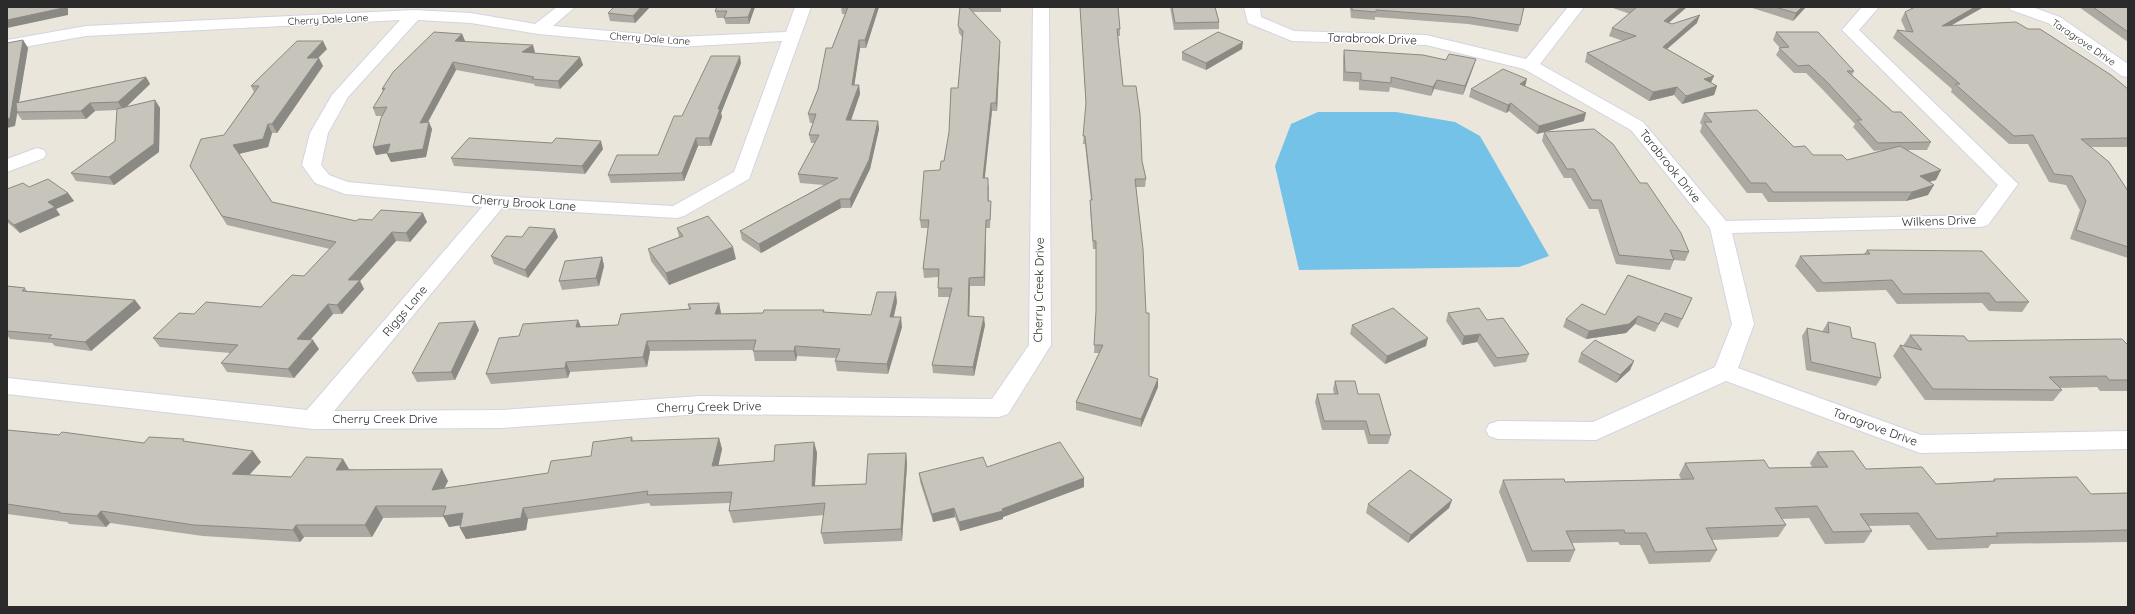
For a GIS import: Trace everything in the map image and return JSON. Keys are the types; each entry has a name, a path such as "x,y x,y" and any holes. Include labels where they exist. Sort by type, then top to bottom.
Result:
{"street":[{"path":"538,29 567,7"},
{"name":"Cherry Brook Lane","path":"414,15 341,95 319,133 311,165 322,179 345,188 496,202 677,212 742,174 803,7"},
{"name":"Cherry Creek Drive","path":"7,386 313,420 502,419 700,405 999,408 1040,345 1042,7"},
{"name":"Tarabrook Drive","path":"1252,7 1254,20 1292,36 1426,40 1530,65 1637,126 1720,227 1743,324 1725,372"},
{"path":"1530,65 1576,7"},
{"name":"Wilkens Drive","path":"1720,227 1981,221 2008,184 1850,30 1871,7"},
{"name":"Taragrove Drive","path":"2017,7 2054,20 2128,72"},
{"name":"Cherry Dale Lane","path":"7,45 86,31 414,15 471,18 538,29 678,42 793,36"},
{"path":"7,166 37,154"},
{"name":"Riggs Lane","path":"313,420 496,202"},
{"path":"1498,430 1596,431 1725,372"},
{"name":"Taragrove Drive","path":"1725,372 1920,444 2128,440"}],"water":[{"path":"1318,112 1396,112 1455,122 1480,136 1549,256 1519,267 1299,270 1275,166 1291,124"}],"building":[{"path":"7,7 63,7 63,8 7,20"},
{"path":"614,7 641,7 633,16 608,13"},
{"path":"717,7 752,7 748,17 724,18 727,11 715,11"},
{"path":"848,7 876,7 865,40 859,40 852,85 859,85 846,120 878,121 869,160 850,199 840,199 759,244 740,231 838,178 798,174 819,135 809,135 816,114 808,114 818,89 826,48 832,48"},
{"path":"960,7 968,7 1000,41 996,103 991,103 983,178 988,178 988,201 991,201 990,220 986,220 984,277 969,278 968,316 984,317 973,367 932,365 952,288 938,288 939,269 923,269 929,220 920,220 924,171 940,170 941,161 944,161 949,132 951,88 958,88 963,31 958,26"},
{"path":"1080,7 1118,7 1120,29 1117,29 1123,86 1136,86 1140,114 1142,161 1146,179 1135,179 1143,249 1146,313 1149,313 1149,376 1158,379 1141,419 1076,402 1103,345 1094,345 1096,311 1096,241 1093,241 1090,200 1092,200 1085,136 1083,136 1086,103"},
{"path":"1172,7 1215,7 1219,22 1175,23"},
{"path":"1352,7 1524,7 1520,25 1470,17 1376,10 1376,12 1352,10"},
{"path":"1637,7 1681,7 1664,21 1672,24 1700,15 1663,47 1714,76 1704,79 1717,86 1686,96 1677,87 1653,92 1587,53 1636,36 1612,28"},
{"path":"1775,7 1802,7 1796,13"},
{"path":"1915,7 1975,7 1942,26 2016,22 2028,29 2040,29 2111,75 2128,89 2128,138 2081,139 2109,162 2128,191 2128,247 2076,230 2086,201 2072,176 2054,174 2033,135 2014,136 1955,84 1960,84 1897,30 1913,32 1905,12"},
{"path":"2093,7 2128,7 2128,32"},
{"path":"434,32 462,34 455,41 533,45 522,52 580,57 558,81 532,79 534,77 453,62 420,123 429,122 423,149 387,154 390,144 373,147 381,118 387,107 373,108 385,88 382,89 393,72"},
{"path":"1218,32 1243,42 1206,63 1182,52"},
{"path":"1776,32 1818,32 1854,71 1847,71 1893,112 1901,112 1931,142 1878,143 1857,120 1862,120 1827,82 1809,65 1798,66 1779,48 1789,47"},
{"path":"23,40 10,118 7,119 7,43"},
{"path":"297,41 323,41 307,58 319,58 272,124 268,124 263,139 233,145 272,202 356,221 359,219 372,220 381,210 423,213 406,233 392,232 348,280 360,280 337,305 328,304 297,339 313,340 288,369 221,363 238,345 153,338 179,313 194,314 206,302 261,307 292,275 304,276 336,242 222,216 190,166 201,139 224,135 259,86 251,86"},
{"path":"1344,50 1423,55 1446,60 1449,54 1476,59 1465,86 1437,80 1433,87 1391,77 1391,83 1361,80 1361,73 1345,72"},
{"path":"711,56 740,56 718,109 720,109 709,138 696,138 682,173 608,175 617,155 658,155 674,116 682,116"},
{"path":"1503,69 1527,79 1520,84 1586,113 1539,126 1511,103 1508,105 1471,89"},
{"path":"146,77 118,102 90,103 81,111 17,112 16,103"},
{"path":"155,100 154,144 109,177 71,173 115,141 117,109"},
{"path":"1757,110 1794,147 1805,146 1813,155 1842,155 1847,160 1900,146 1941,170 1920,176 1934,185 1912,192 1773,192 1766,183 1751,183 1704,122 1712,122 1704,113"},
{"path":"1594,129 1613,144 1640,183 1647,183 1681,233 1689,252 1670,250 1674,260 1619,255 1601,200 1592,200 1574,169 1567,169 1544,132"},
{"path":"469,138 552,143 556,138 601,141 582,166 451,158"},
{"path":"48,179 68,193 48,202 55,207 14,225 7,219 7,189 23,183 29,187"},
{"path":"708,216 733,247 666,273 648,249 683,236 677,228"},
{"path":"529,227 555,229 525,270 491,256 506,236 522,237"},
{"path":"1867,250 1982,251 2029,302 1996,302 1989,293 1903,294 1892,280 1823,283 1800,256 1870,254"},
{"path":"602,257 596,278 559,281 565,261"},
{"path":"1628,275 1692,298 1682,319 1665,313 1659,324 1638,316 1629,324 1589,331 1566,319 1582,304 1605,315"},
{"path":"7,286 25,288 22,291 135,300 85,342 48,338 52,335 7,331"},
{"path":"877,292 896,292 890,317 901,317 887,364 835,361 840,349 795,346 794,351 753,351 756,340 647,341 643,357 566,362 565,368 486,374 499,338 519,336 523,324 578,320 576,327 618,325 621,314 691,309 688,304 719,303 715,314 763,313 764,310 824,310 823,312 871,315"},
{"path":"1393,308 1428,338 1387,356 1352,325"},
{"path":"1479,308 1487,320 1503,318 1529,354 1497,358 1480,334 1464,336 1448,313"},
{"path":"475,321 451,372 412,373 439,323"},
{"path":"1828,322 1850,327 1852,338 1875,343 1881,378 1811,362 1807,328 1829,333"},
{"path":"1910,335 1964,336 1968,341 2122,339 2128,345 2128,380 2109,380 2106,376 2049,377 2062,390 1933,389 1900,345 1922,350"},
{"path":"1595,340 1634,361 1620,375 1581,353"},
{"path":"1335,381 1355,381 1358,394 1379,394 1391,435 1370,435 1366,421 1324,421 1317,394 1338,394"},
{"path":"7,430 59,435 62,432 144,443 149,437 184,439 183,441 253,451 232,474 291,477 306,457 343,459 336,470 442,469 432,490 548,473 551,461 591,456 593,442 632,437 631,441 719,438 712,466 774,461 775,445 814,442 812,486 866,484 868,454 906,453 901,529 821,533 825,503 729,511 732,492 647,495 648,491 523,508 521,518 460,528 463,513 443,516 446,506 376,506 365,525 296,525 293,530 194,525 101,511 97,516 59,513 60,512 7,504"},
{"path":"1060,442 1084,478 1002,509 1003,511 959,522 954,508 932,514 919,473 983,457 987,467"},
{"path":"1853,451 1866,469 1922,467 1936,484 1995,481 1994,479 2077,477 2091,494 2128,493 2128,530 1996,533 1998,536 1937,539 1918,513 1860,514 1872,531 1833,532 1817,506 1775,508 1786,525 1706,528 1717,550 1655,552 1646,533 1625,533 1624,530 1566,531 1575,550 1532,551 1503,480 1564,479 1565,482 1694,479 1685,463 1764,460 1769,468 1828,467 1817,452"},
{"path":"1410,470 1452,500 1411,535 1368,504"}]}
